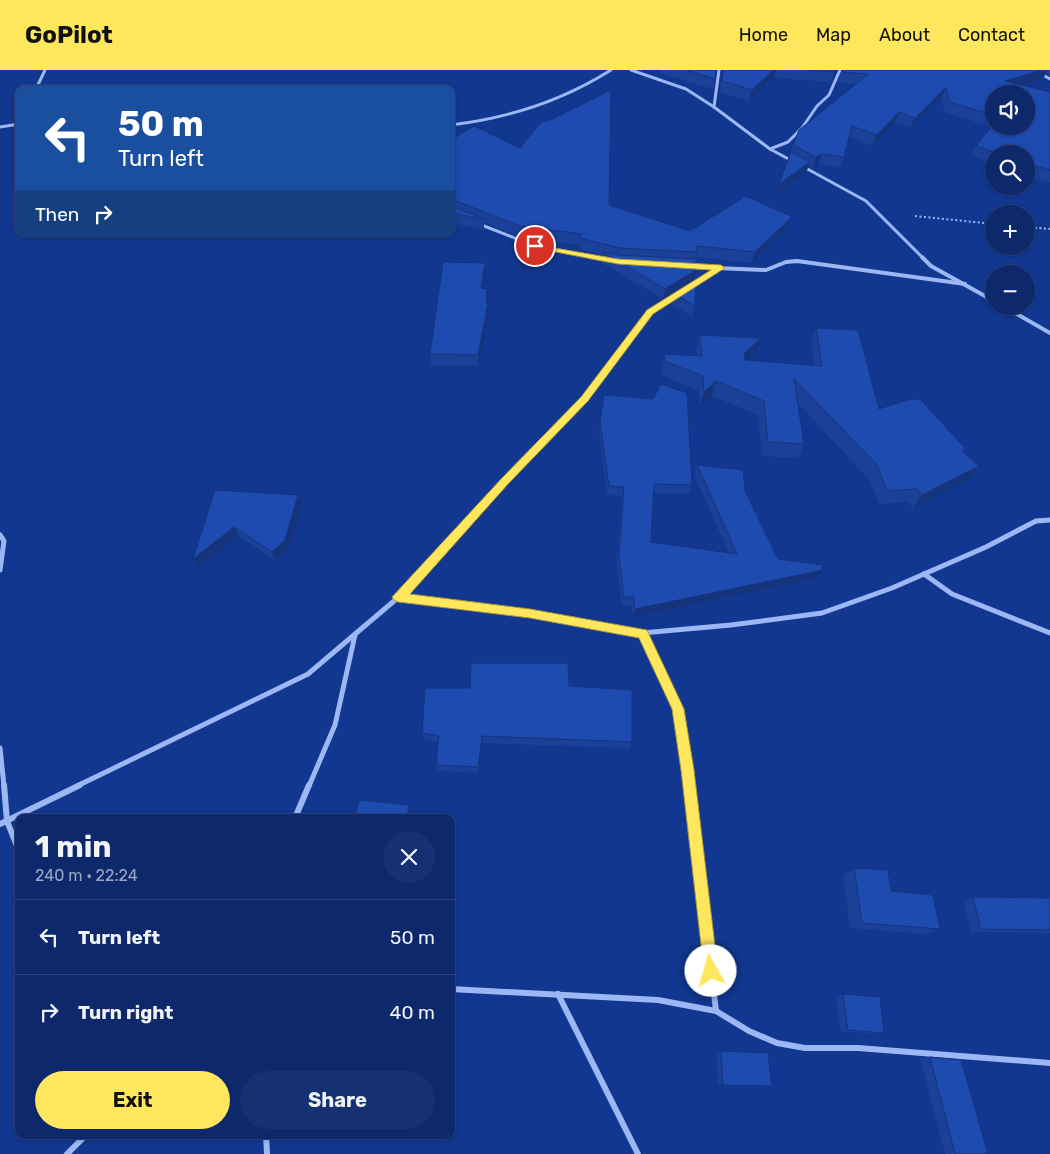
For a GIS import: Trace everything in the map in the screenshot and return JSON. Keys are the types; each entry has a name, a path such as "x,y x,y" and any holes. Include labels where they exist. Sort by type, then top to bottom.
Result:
{"street":[{"path":"38,85 45,70"},
{"path":"455,125 479,122 571,93 611,70"},
{"path":"631,70 686,89 714,107 770,149 866,201 932,266 985,296"},
{"path":"714,107 719,70"},
{"path":"770,149 788,142 802,128 817,106 829,95 840,70"},
{"path":"1034,70 1050,79"},
{"path":"0,127 15,125"},
{"path":"476,223 535,246 618,262"},
{"path":"688,267 766,270 786,262 808,261 964,284"},
{"path":"686,289 721,268"},
{"path":"19,814 308,674 407,590 506,480 584,399 650,312 679,294"},
{"path":"1019,315 1050,333"},
{"path":"398,597 530,614 642,633 731,625 822,613 892,588 986,546 1036,521 1050,520"},
{"path":"0,535 4,541 0,570"},
{"path":"924,574 952,594 1050,633"},
{"path":"642,633 678,709 688,770 716,1010"},
{"path":"297,814 335,725 355,634"},
{"path":"0,748 3,822 15,844"},
{"path":"3,822 15,816"},
{"path":"455,989 658,1000 716,1010 749,1031 777,1043 805,1048 858,1048 1050,1063"},
{"path":"558,994 638,1154"},
{"path":"67,1154 82,1139"},
{"path":"266,1139 267,1154"}],"path":[{"path":"908,215 985,223"},
{"path":"1035,228 1050,229"}],"building":[{"path":"686,70 716,70 715,79"},
{"path":"723,70 774,70 752,90 722,81"},
{"path":"809,70 835,70 834,72"},
{"path":"842,70 1042,70 1005,81 1021,85 985,85 985,112 949,102 946,87 915,118 899,112 877,135 852,126 844,157 821,154 816,157 793,145 799,130 868,74 842,72"},
{"path":"1035,88 1050,92 1050,170 1035,166 1035,145 985,145 985,149 976,146 985,134 1035,135"},
{"path":"611,90 609,205 690,231 746,196 792,217 755,252 697,246 696,252 620,248 579,238 582,234 520,226 455,201 455,138 474,126 520,148 542,121 546,122"},
{"path":"791,152 810,162 779,184"},
{"path":"455,208 484,219 455,214"},
{"path":"603,252 619,255 696,259 696,270 665,289"},
{"path":"443,262 485,263 481,288 487,289 486,303 488,303 478,355 430,354"},
{"path":"696,279 695,306 673,293"},
{"path":"816,328 858,330 879,409 911,399 920,399 966,449 962,451 979,466 922,495 917,489 887,491 877,465 794,379 804,444 768,442 764,401 716,381 704,392 703,376 664,361 665,354 702,356 700,335 761,338 744,354 745,360 822,366"},
{"path":"661,384 687,393 692,485 654,484 651,542 737,554 697,465 743,470 745,491 778,559 822,565 823,570 635,609 634,597 624,597 619,557 624,487 609,486 600,422 604,395 653,399"},
{"path":"215,490 298,495 285,540 272,552 234,527 193,559"},
{"path":"471,663 568,663 569,686 632,690 632,742 482,736 478,767 436,765 439,736 422,733 425,688 470,688"},
{"path":"359,800 409,805 408,814 356,814"},
{"path":"854,868 888,870 891,891 933,895 940,929 862,923"},
{"path":"973,897 1050,898 1050,930 981,929"},
{"path":"843,994 880,997 884,1033 848,1030"},
{"path":"721,1051 768,1053 772,1086 723,1085"},
{"path":"930,1057 961,1060 988,1154 955,1154"}],"route":[{"path":"535,246 618,262 721,268 650,312 584,399 506,480 407,590 398,597 530,614 642,633 678,709 688,770 711,971"}]}
